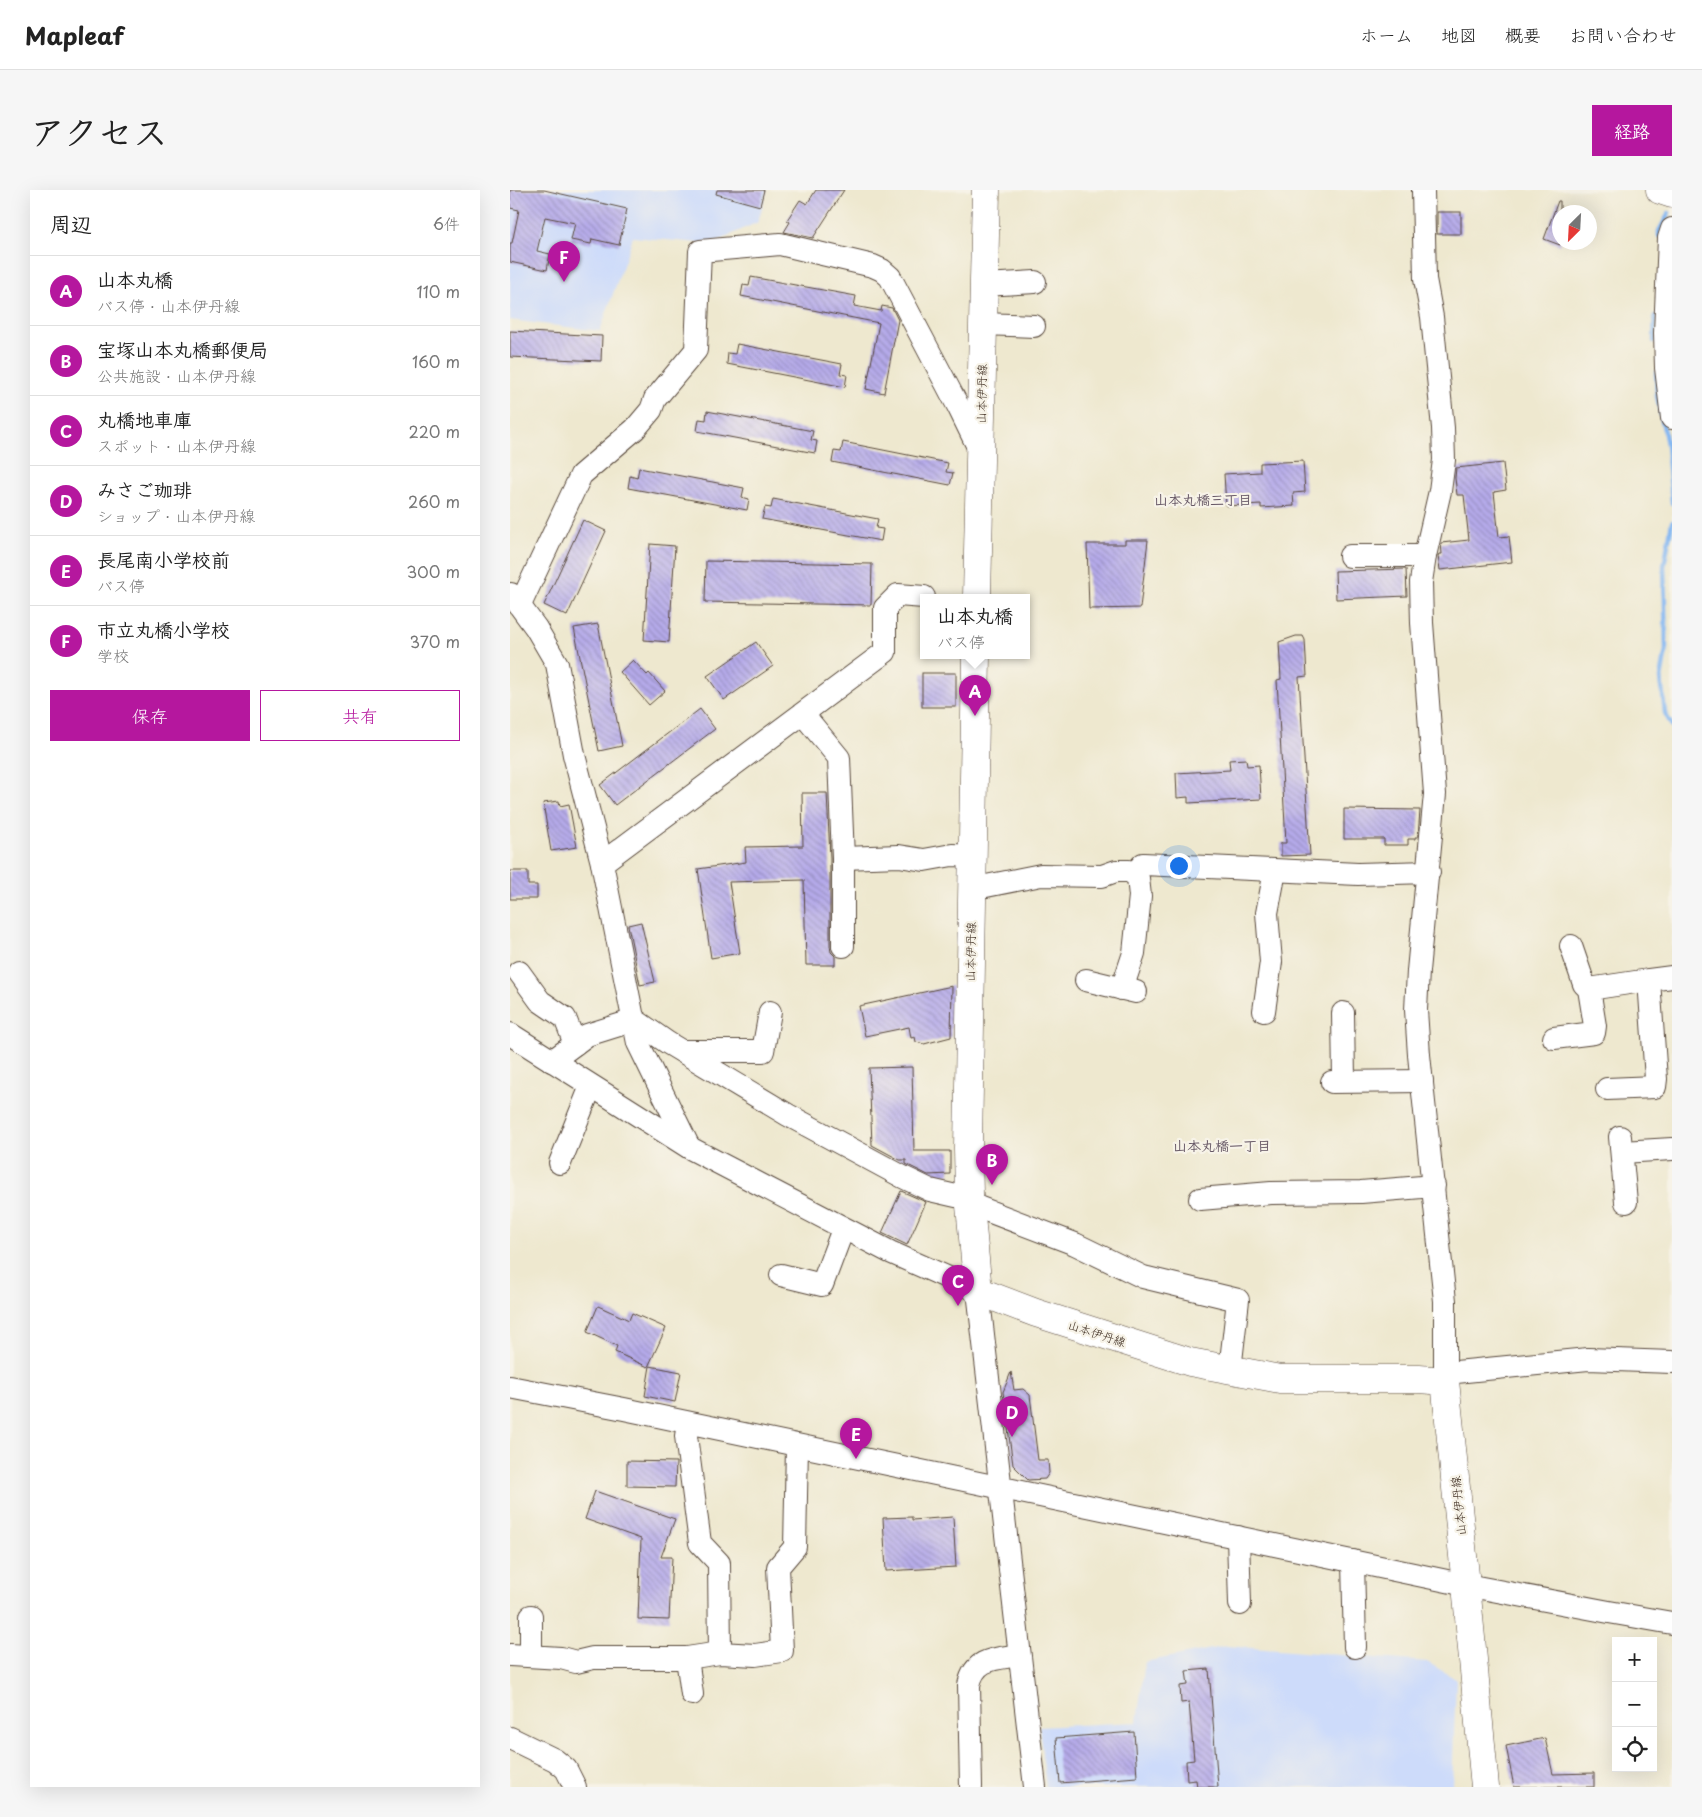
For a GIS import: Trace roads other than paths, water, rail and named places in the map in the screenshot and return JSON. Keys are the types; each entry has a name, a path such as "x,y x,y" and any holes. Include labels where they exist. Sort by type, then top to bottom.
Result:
{"main road":[{"name":"山本伊丹線","path":"977,594 986,190"},
{"path":"1660,190 1672,194"},
{"name":"山本伊丹線","path":"976,659 968,1148 970,1200 978,1291 1044,1316 1155,1352 1190,1362 1230,1370 1280,1379 1419,1379 1445,1377 1485,1787"}],"street":[{"path":"1423,190 1425,279 1433,325 1443,428 1444,460 1440,491 1421,582 1422,623 1435,781 1435,809 1417,990 1417,1023 1445,1301 1445,1377 1588,1359 1672,1362"},
{"path":"1672,229 1669,238 1665,333 1672,418"},
{"path":"690,1148 638,1043 635,1020 602,863 574,755 557,664 536,628 515,599 581,475 634,429 651,410 655,399 696,350 700,251 780,244 873,266 882,270 890,277 980,452"},
{"path":"984,285 1034,282"},
{"path":"983,324 1034,326"},
{"path":"1350,556 1425,556"},
{"path":"602,863 885,652 885,608 898,594 920,597"},
{"path":"803,714 839,758 843,858 843,946"},
{"path":"843,858 899,856 924,860 952,855 972,856"},
{"path":"1134,874 1143,864 1358,874 1429,872"},
{"path":"971,889 1040,874 1102,876 1116,871 1129,871 1134,874 1138,878 1140,896 1130,991 1086,980"},
{"path":"1264,1011 1271,962 1267,913 1275,871"},
{"path":"1554,1036 1594,1033 1595,1026 1589,989 1584,984 1571,946"},
{"path":"519,972 540,1001 565,1018 575,1044"},
{"path":"1589,989 1672,977"},
{"path":"1607,1089 1655,1094 1656,1079 1649,980"},
{"path":"682,1051 763,1050 770,1012"},
{"path":"552,1061 587,1035 635,1020"},
{"path":"635,1020 682,1051 788,1115 930,1190 970,1200 1075,1244 1143,1276 1238,1300 1230,1370"},
{"path":"1347,1021 1338,1082 1422,1081"},
{"path":"512,1038 690,1148 914,1264 978,1291 1035,1787"},
{"path":"560,1163 591,1086"},
{"path":"1626,1202 1621,1145 1672,1149"},
{"path":"1200,1199 1271,1193 1361,1192 1434,1186"},
{"path":"781,1275 822,1285 843,1228"},
{"path":"510,1387 1466,1585 1672,1623"},
{"path":"688,1424 686,1436 700,1544 719,1563 720,1653"},
{"path":"531,1616 520,1656 561,1658 576,1662 593,1658 687,1658 720,1653 756,1655 782,1650 778,1566 795,1547 797,1446"},
{"path":"1238,1537 1240,1604"},
{"path":"1353,1561 1355,1647"},
{"path":"971,1787 969,1685 971,1674 981,1663 992,1659 1019,1655"},
{"path":"687,1658 692,1694"},
{"path":"510,1738 555,1760 566,1768 575,1787"}],"waterway":[{"path":"1659,236 1659,231 1669,213"},
{"path":"1654,341 1655,316"},
{"path":"1656,373 1657,396 1667,444 1672,503"},
{"path":"1672,522 1664,566 1666,650 1661,678 1665,713 1672,726"}],"place":[{"name":"市立丸橋小学校","path":"564,282"},
{"name":"山本丸橋","path":"975,716"},
{"name":"宝塚山本丸橋郵便局","path":"992,1185"},
{"name":"丸橋地車庫","path":"958,1306"},
{"name":"みさご珈琲","path":"1012,1437"},
{"name":"長尾南小学校前","path":"856,1459"}],"district":[{"name":"山本丸橋三丁目","path":"1203,499"},
{"name":"山本丸橋一丁目","path":"1222,1145"}]}
